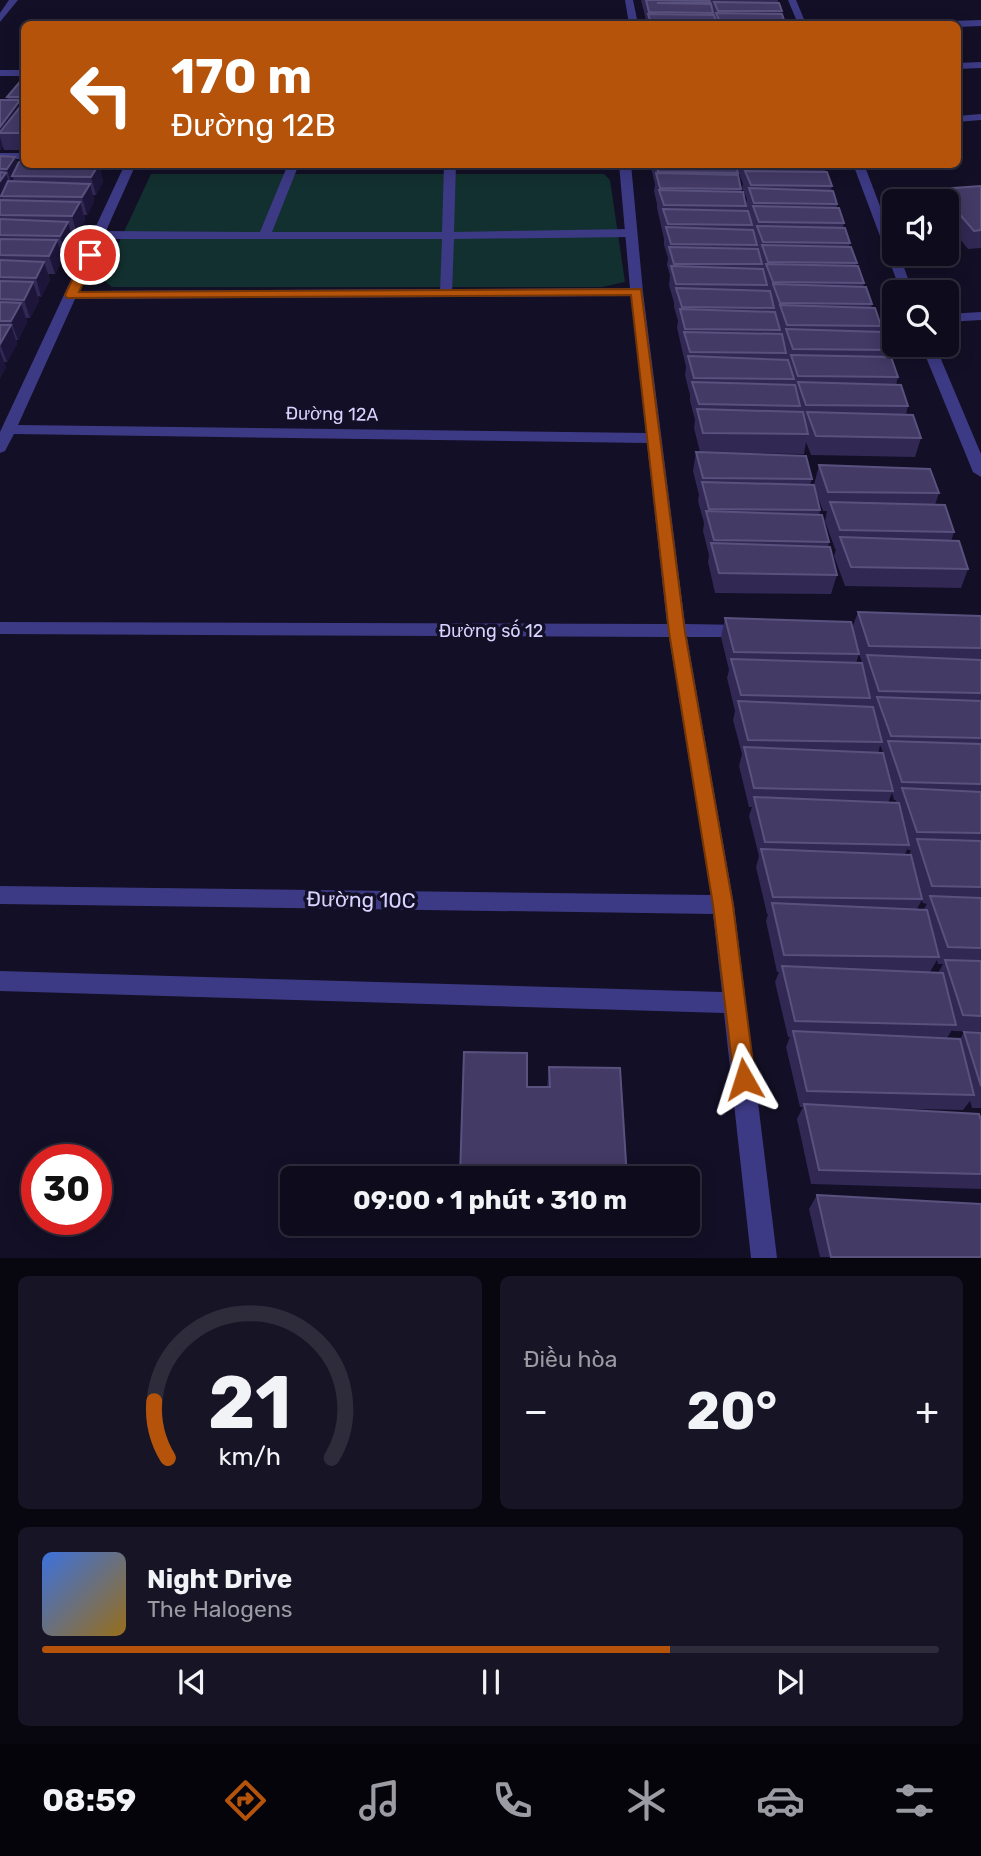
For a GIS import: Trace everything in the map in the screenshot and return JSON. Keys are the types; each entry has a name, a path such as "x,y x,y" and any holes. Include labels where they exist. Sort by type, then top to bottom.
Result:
{"street":[{"path":"0,19 14,0"},
{"path":"629,0 633,21"},
{"path":"792,0 801,21"},
{"path":"961,24 981,23"},
{"path":"961,66 981,65"},
{"path":"0,73 21,73"},
{"path":"961,119 981,117"},
{"path":"0,156 21,156"},
{"path":"0,448 129,168"},
{"path":"264,236 292,168"},
{"path":"446,293 450,235 450,168"},
{"path":"625,168 636,292 677,632 723,905 764,1258"},
{"path":"860,168 903,280"},
{"path":"99,235 631,233"},
{"path":"71,295 636,292"},
{"path":"959,317 981,316"},
{"path":"933,357 981,472"},
{"name":"Đường 12A","path":"9,429 654,438"},
{"name":"Đường số 12","path":"0,628 760,631"},
{"name":"Đường 10C","path":"0,895 723,905"},
{"path":"0,982 736,1003"}],"green space":[{"path":"151,174 604,174 610,180 625,282 602,287 112,287 102,279"}],"building":[{"path":"646,0 709,0 710,2 657,3 711,4 713,13 649,12"},
{"path":"714,2 779,3 782,11 718,11"},
{"path":"716,13 782,14 784,21 720,21"},
{"path":"648,14 714,15 716,21 650,21"},
{"path":"21,81 21,97 7,97"},
{"path":"0,100 20,100 0,127"},
{"path":"21,106 21,133 0,132"},
{"path":"0,156 15,157 7,169 0,169"},
{"path":"19,162 21,168 97,168 91,177 12,176"},
{"path":"657,168 736,168 738,173 658,172"},
{"path":"745,171 827,172 832,186 751,185"},
{"path":"656,173 738,175 741,189 660,188"},
{"path":"8,181 90,184 82,197 1,196"},
{"path":"981,186 981,230 974,231 959,214 959,189 938,189"},
{"path":"749,188 833,191 837,204 754,203"},
{"path":"659,190 743,192 746,206 664,205"},
{"path":"0,200 80,202 72,216 0,215"},
{"path":"753,206 839,208 844,223 759,222"},
{"path":"663,209 748,211 752,225 668,224"},
{"path":"0,219 68,222 60,236 0,235"},
{"path":"757,226 845,228 850,243 763,242"},
{"path":"666,227 753,230 757,245 671,244"},
{"path":"0,239 57,240 49,256 0,255"},
{"path":"762,245 851,247 857,263 768,262"},
{"path":"669,247 758,249 762,264 674,264"},
{"path":"0,260 44,262 36,278 0,277"},
{"path":"766,264 858,266 864,283 773,282"},
{"path":"671,266 763,269 767,285 676,284"},
{"path":"0,281 33,282 24,300 0,299"},
{"path":"773,284 866,287 872,304 780,303"},
{"path":"676,288 770,291 774,308 682,307"},
{"path":"0,302 21,303 11,321 0,321"},
{"path":"780,305 875,308 881,326 787,325"},
{"path":"680,309 775,312 780,330 685,329"},
{"path":"0,325 11,325 0,344"},
{"path":"786,329 882,332 882,350 793,349"},
{"path":"684,332 782,334 786,353 690,352"},
{"path":"791,355 891,357 898,377 798,376"},
{"path":"688,356 788,360 794,379 694,378"},
{"path":"692,382 795,385 800,406 699,404"},
{"path":"798,382 901,385 908,406 806,405"},
{"path":"697,409 803,412 808,434 703,433"},
{"path":"807,412 913,415 921,438 816,436"},
{"path":"696,452 806,456 812,479 703,478"},
{"path":"819,465 930,469 939,493 828,492"},
{"path":"702,482 814,485 820,510 709,509"},
{"path":"830,502 945,505 954,532 840,530"},
{"path":"706,511 822,515 829,542 714,540"},
{"path":"840,537 959,541 968,569 851,567"},
{"path":"711,543 830,547 837,575 719,573"},
{"path":"858,612 981,616 981,648 869,646"},
{"path":"725,618 851,622 859,654 734,652"},
{"path":"867,655 981,660 981,693 879,691"},
{"path":"731,659 862,663 870,698 741,695"},
{"path":"877,697 981,701 981,738 891,736"},
{"path":"738,701 873,707 882,742 748,740"},
{"path":"888,741 981,744 981,784 902,782"},
{"path":"744,747 883,753 893,791 754,788"},
{"path":"902,788 981,792 981,833 917,832"},
{"path":"754,797 899,803 909,845 765,842"},
{"path":"917,839 981,841 981,887 932,886"},
{"path":"761,849 911,855 922,899 773,897"},
{"path":"930,896 981,898 981,948 948,947"},
{"path":"772,903 927,910 939,957 784,955"},
{"path":"945,960 981,961 981,1016 963,1015"},
{"path":"782,966 943,973 956,1025 795,1021"},
{"path":"793,1031 960,1039 974,1095 807,1091"},
{"path":"964,1032 981,1033 981,1086"},
{"path":"464,1052 527,1053 527,1087 550,1087 549,1067 620,1068 626,1166 460,1166"},
{"path":"804,1104 979,1114 981,1174 819,1170"},
{"path":"817,1195 981,1204 981,1257 831,1257"}],"route":[{"path":"90,255 71,295 636,292 677,632 723,905 744,1079"}]}
